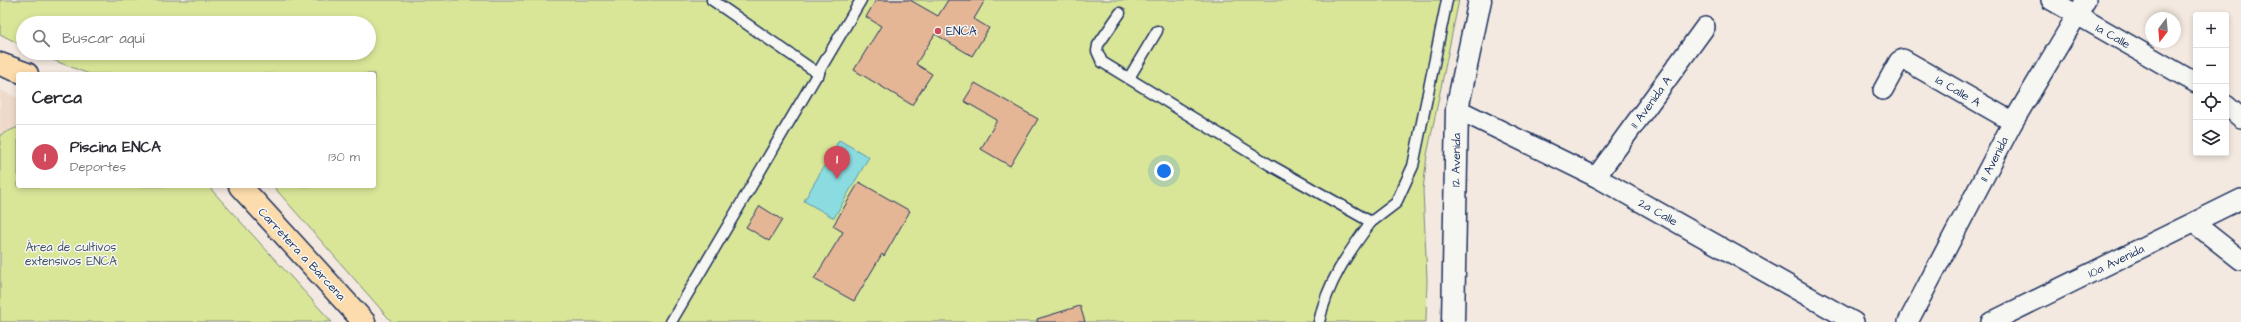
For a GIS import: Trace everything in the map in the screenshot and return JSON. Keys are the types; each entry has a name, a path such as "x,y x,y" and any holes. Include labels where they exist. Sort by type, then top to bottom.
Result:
{"main road":[{"name":"12 Avenida","path":"1453,322 1458,109 1480,0"},
{"path":"0,64 22,72"},
{"name":"Carretera a Bárcena","path":"242,188 364,322"}],"street":[{"name":"1a Calle","path":"2051,0 2081,7 2193,81"},
{"name":"11 Avenida","path":"1908,322 2013,122 2081,7"},
{"name":"11 Avenida A","path":"1596,177 1705,27"},
{"name":"1a Calle A","path":"1883,90 1899,61 1903,59 2013,122"},
{"path":"2229,108 2241,118"},
{"name":"2a Calle","path":"1458,109 1596,177 1854,322"},
{"name":"10a Avenida","path":"1991,322 2241,199"},
{"path":"2194,223 2241,260"}],"lane":[{"path":"712,0 819,74"},
{"path":"671,322 819,74 861,0"},
{"path":"1319,322 1331,283 1352,248 1371,222 1396,203 1413,166 1447,0"},
{"path":"1120,13 1102,39 1097,50 1102,62 1270,165 1371,222"},
{"path":"1129,78 1157,31"}],"shaded area":[{"path":"0,90 16,97 16,128 0,135"}],"green space":[{"path":"0,0 1459,0 1427,155 1423,190 1427,279 1426,322 392,322 275,188 376,188 376,72 84,72 53,60 376,60 376,16 16,16 16,42 0,34"},
{"name":"Área de cultivos extensivos ENCA","path":"16,128 16,188 210,188 332,322 0,322 0,135"}],"water":[{"path":"839,140 869,157 834,218 804,201"}],"building":[{"path":"876,0 910,0 938,16 948,0 985,0 974,19 989,28 972,56 935,34 916,64 932,74 912,105 854,70 881,26 866,17"},
{"path":"975,83 1038,119 1010,166 981,149 997,120 964,101"},
{"path":"859,182 910,211 884,256 882,254 854,301 814,279 843,232 833,226"},
{"path":"760,206 782,220 769,241 746,227"},
{"path":"1080,306 1085,322 1037,322 1037,319"}],"place":[{"name":"ENCA","path":"938,31"},
{"name":"Piscina ENCA","path":"837,179"}]}
